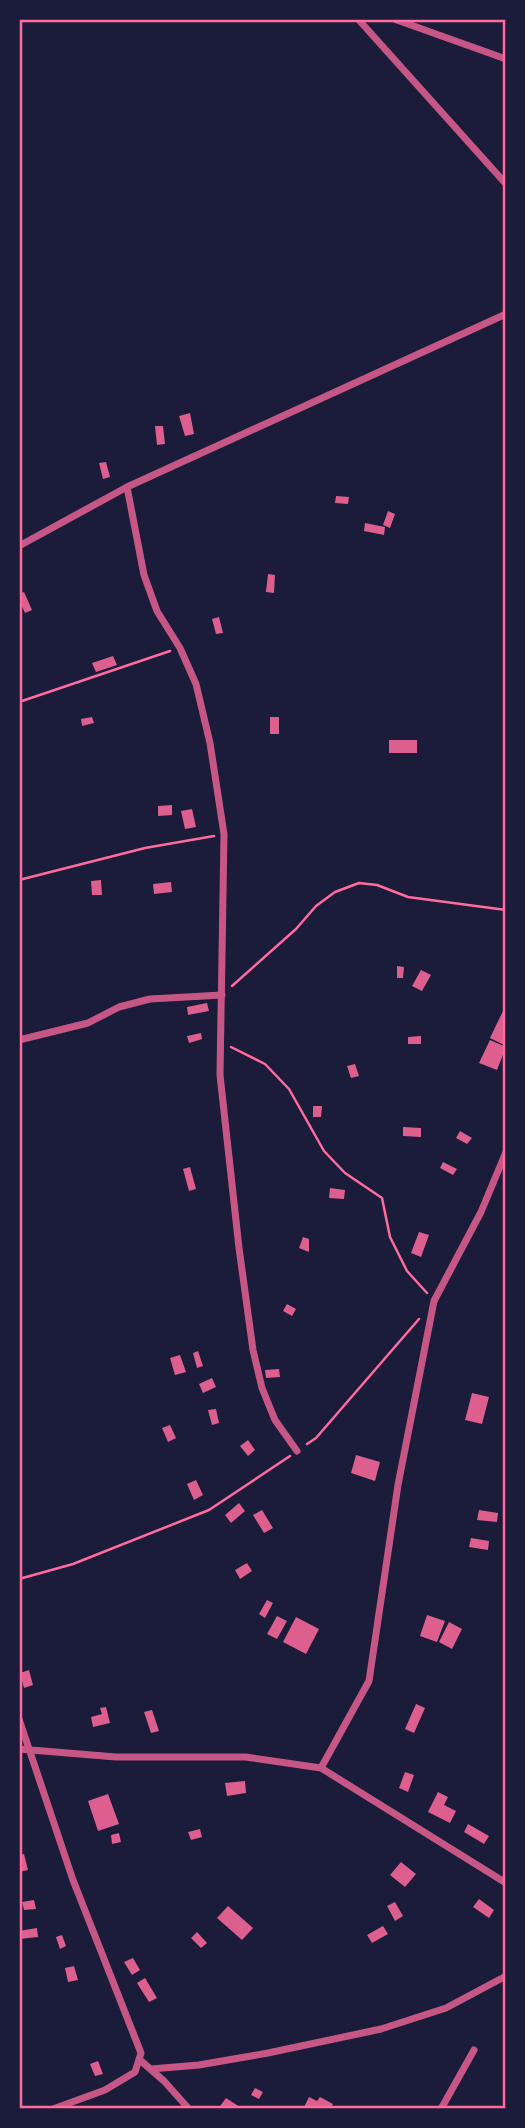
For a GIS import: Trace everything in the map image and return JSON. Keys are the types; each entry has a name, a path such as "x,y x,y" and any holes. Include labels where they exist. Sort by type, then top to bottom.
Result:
{"street":[{"path":"358,19 506,184"},
{"path":"394,19 506,59"},
{"path":"19,546 127,487 506,314"},
{"path":"127,487 144,575 157,611 180,648 196,684 210,743 224,834 220,1039 224,1120 253,1350 262,1388 275,1420 297,1451"},
{"path":"19,1040 88,1023 119,1007 150,999 222,995"},
{"path":"321,1768 369,1681 398,1485 434,1301 481,1212 506,1152"},
{"path":"19,1719 73,1880 136,2037 140,2060 135,2072 105,2090 53,2109"},
{"path":"19,1749 116,1757 246,1757 321,1768 506,1883"},
{"path":"152,2069 199,2065 268,2053 381,2029 446,2008 506,1976"},
{"path":"441,2109 474,2050"},
{"path":"140,2060 152,2069 188,2109"}],"path":[{"path":"19,702 180,648"},
{"path":"19,880 145,848 224,834"},
{"path":"222,995 265,959 316,906 335,892 359,883 377,885 408,897 506,910"},
{"path":"19,1579 73,1564 209,1510 316,1438 434,1301 407,1271 390,1237 382,1198 345,1173 324,1151 289,1089 265,1064 220,1039"}],"building":[{"path":"190,413 194,434 185,436 179,416"},
{"path":"155,426 163,426 165,444 157,445"},
{"path":"106,462 110,477 103,479 99,463"},
{"path":"336,496 349,497 348,504 335,503"},
{"path":"388,511 395,514 390,528 383,525"},
{"path":"365,523 385,527 384,535 364,531"},
{"path":"268,574 275,575 274,593 266,592"},
{"path":"24,592 32,610 25,613 19,600 19,594"},
{"path":"219,617 223,633 216,634 212,619"},
{"path":"113,656 117,665 96,672 92,663"},
{"path":"92,717 94,723 82,726 81,719"},
{"path":"270,717 279,717 279,734 270,734"},
{"path":"389,740 417,740 417,753 389,753"},
{"path":"172,805 172,815 158,816 158,806"},
{"path":"192,809 196,827 185,829 181,811"},
{"path":"101,880 102,895 92,895 91,881"},
{"path":"171,882 172,892 154,894 153,884"},
{"path":"397,966 404,967 403,978 397,978"},
{"path":"421,970 431,975 422,991 412,986"},
{"path":"207,1003 209,1011 188,1015 187,1007"},
{"path":"503,1011 506,1013 504,1045 490,1038"},
{"path":"201,1033 202,1039 189,1043 187,1036"},
{"path":"421,1036 421,1044 408,1044 408,1037"},
{"path":"490,1040 506,1047 497,1070 479,1063"},
{"path":"355,1064 359,1076 351,1078 347,1066"},
{"path":"313,1106 322,1106 321,1117 313,1117"},
{"path":"403,1127 421,1128 421,1137 403,1136"},
{"path":"460,1131 472,1138 467,1144 456,1138"},
{"path":"443,1162 457,1169 453,1175 440,1168"},
{"path":"190,1167 196,1189 189,1191 183,1169"},
{"path":"330,1188 345,1190 344,1199 329,1198"},
{"path":"419,1232 429,1235 421,1257 411,1253"},
{"path":"303,1237 309,1239 309,1252 299,1248"},
{"path":"287,1304 296,1309 292,1316 283,1311"},
{"path":"198,1351 203,1366 197,1368 193,1353"},
{"path":"180,1355 186,1372 175,1375 170,1358"},
{"path":"279,1369 280,1377 266,1378 265,1370"},
{"path":"212,1378 216,1387 203,1393 199,1384"},
{"path":"472,1393 489,1397 482,1424 465,1420"},
{"path":"216,1409 219,1423 212,1425 208,1410"},
{"path":"170,1425 176,1438 168,1442 162,1428"},
{"path":"248,1440 255,1450 248,1456 240,1446"},
{"path":"356,1455 380,1462 375,1481 351,1473"},
{"path":"196,1480 203,1495 194,1500 187,1484"},
{"path":"239,1503 245,1511 231,1523 225,1515"},
{"path":"262,1510 273,1528 264,1533 253,1515"},
{"path":"479,1510 498,1513 497,1522 477,1520"},
{"path":"471,1538 489,1541 488,1550 469,1547"},
{"path":"247,1563 252,1571 240,1579 235,1570"},
{"path":"267,1600 273,1603 265,1618 259,1614"},
{"path":"427,1615 445,1621 437,1642 420,1636"},
{"path":"277,1616 287,1621 277,1639 267,1634"},
{"path":"296,1617 319,1629 306,1654 283,1642"},
{"path":"449,1622 462,1629 452,1649 439,1642"},
{"path":"29,1670 33,1685 24,1688 20,1673"},
{"path":"416,1704 425,1708 414,1733 405,1729"},
{"path":"106,1707 110,1723 93,1727 91,1717 102,1714 100,1708"},
{"path":"152,1710 159,1731 151,1733 144,1712"},
{"path":"405,1772 414,1775 408,1792 399,1788"},
{"path":"245,1781 246,1793 227,1796 225,1783"},
{"path":"438,1792 448,1797 444,1805 456,1811 450,1823 428,1812"},
{"path":"108,1794 119,1824 98,1831 88,1801"},
{"path":"468,1824 489,1836 484,1844 464,1832"},
{"path":"200,1829 202,1837 191,1840 188,1832"},
{"path":"119,1833 121,1842 112,1844 111,1835"},
{"path":"24,1854 28,1870 19,1872 19,1855"},
{"path":"401,1862 416,1874 405,1887 390,1875"},
{"path":"479,1899 494,1910 489,1918 473,1907"},
{"path":"34,1900 36,1909 24,1910 22,1902"},
{"path":"395,1902 403,1916 395,1921 387,1906"},
{"path":"228,1906 253,1928 242,1940 217,1918"},
{"path":"383,1926 388,1934 372,1943 367,1935"},
{"path":"37,1928 38,1937 19,1939 19,1931"},
{"path":"197,1932 207,1943 201,1948 191,1938"},
{"path":"62,1935 66,1946 60,1949 56,1937"},
{"path":"133,1958 140,1970 132,1975 124,1962"},
{"path":"74,1966 78,1980 68,1982 65,1968"},
{"path":"145,1978 157,1998 149,2002 137,1983"},
{"path":"98,2061 103,2074 95,2076 90,2064"},
{"path":"255,2088 263,2092 259,2099 251,2095"},
{"path":"309,2097 317,2101 320,2097 333,2104 330,2109 303,2109"},
{"path":"226,2098 243,2109 218,2109"}]}
